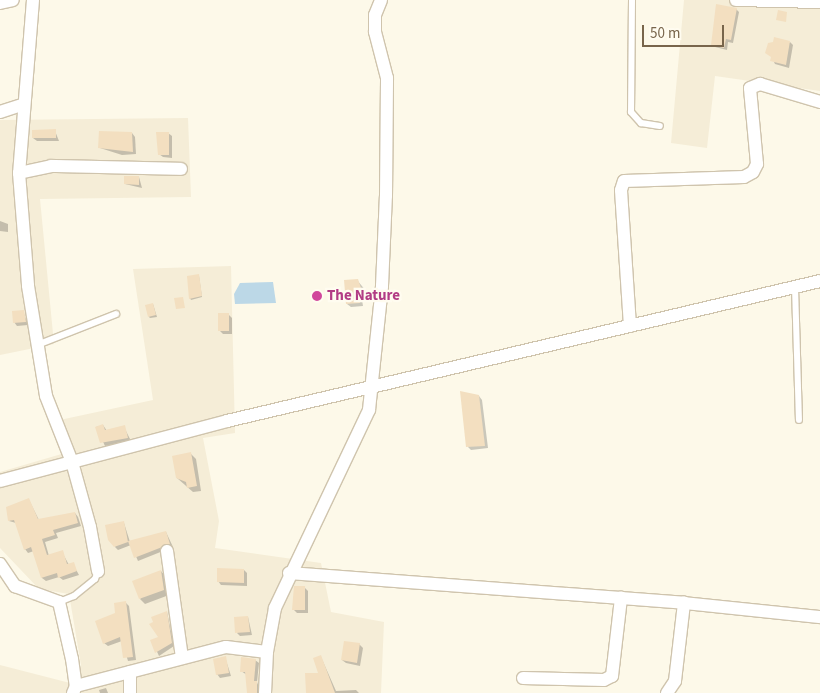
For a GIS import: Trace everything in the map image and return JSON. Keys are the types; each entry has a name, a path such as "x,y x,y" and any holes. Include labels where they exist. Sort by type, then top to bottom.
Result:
{"street":[{"path":"0,3 13,0"},
{"path":"33,0 22,105 19,173 28,286 46,396 72,462 98,571"},
{"path":"265,693 267,652 275,608 289,573 366,419 372,386 382,286 386,196 387,78 374,32 375,15 381,0"},
{"path":"736,0 820,2"},
{"path":"630,326 621,190 624,182 744,177 753,172 757,164 750,88 760,84 820,102"},
{"path":"0,112 22,105"},
{"path":"19,173 50,166 181,169"},
{"path":"0,481 372,386 820,281"},
{"path":"167,551 182,658"},
{"path":"0,564 15,586 59,602 75,690 130,672 226,647 267,652"},
{"path":"289,573 684,603 820,617"},
{"path":"523,678 604,680 612,676 622,598"},
{"path":"667,693 675,681 684,603"},
{"path":"130,672 130,693"}],"lane":[{"path":"632,0 631,112 642,123 660,126"},
{"path":"795,287 799,420"},
{"path":"37,345 116,314"},
{"path":"59,602 74,596 96,579 98,571"}],"shaded area":[{"path":"684,0 820,0 820,91 715,76 707,148 671,143"},
{"path":"188,118 191,197 40,199 54,344 0,355 0,120"},
{"path":"231,266 235,433 203,438 219,521 215,548 321,563 331,612 384,622 381,693 0,693 0,665 70,683 81,665 69,594 39,589 0,548 0,472 65,453 55,421 153,400 133,269"}],"water":[{"path":"273,282 276,303 235,304 234,294 240,283"}],"building":[{"path":"716,4 737,8 731,40 726,39 724,48 711,45"},
{"path":"778,10 787,12 786,22 776,20"},
{"path":"774,37 790,41 786,65 770,61 771,57 765,53 768,43 773,42"},
{"path":"56,129 56,138 32,138 32,130"},
{"path":"99,131 132,132 133,152 98,148"},
{"path":"156,132 169,132 169,155 158,155"},
{"path":"124,176 139,176 139,185 124,184"},
{"path":"199,274 202,296 189,299 187,276"},
{"path":"358,279 364,297 359,297 360,303 346,304 344,280"},
{"path":"183,297 185,308 176,309 174,298"},
{"path":"153,303 156,315 148,317 145,305"},
{"path":"24,310 26,322 13,323 12,311"},
{"path":"218,313 229,313 229,331 218,331"},
{"path":"460,391 479,395 485,446 466,447"},
{"path":"103,424 105,430 125,425 128,438 100,443 95,427"},
{"path":"191,452 197,486 187,488 186,482 176,478 172,456"},
{"path":"29,498 38,519 75,512 78,523 53,530 55,535 42,539 47,555 63,550 67,564 74,562 77,571 58,578 57,573 41,578 31,547 24,550 14,520 8,521 6,507"},
{"path":"124,521 128,542 114,547 108,540 105,525"},
{"path":"166,531 170,544 134,558 128,541"},
{"path":"217,568 244,569 244,583 217,582"},
{"path":"161,570 164,590 139,599 132,581"},
{"path":"294,586 305,586 305,610 292,610"},
{"path":"126,601 133,657 123,658 120,637 103,644 95,621 115,613 114,603"},
{"path":"167,611 172,643 155,653 150,640 158,637 149,624 153,622 151,617"},
{"path":"248,616 250,632 235,633 234,617"},
{"path":"344,641 360,643 357,663 341,660"},
{"path":"321,655 335,693 306,693 305,673 318,673 313,658"},
{"path":"226,656 229,673 216,675 213,659"},
{"path":"241,657 256,659 254,681 257,681 257,693 247,693 245,672 240,672"}],"place":[{"name":"The Nature","path":"317,296"}]}
